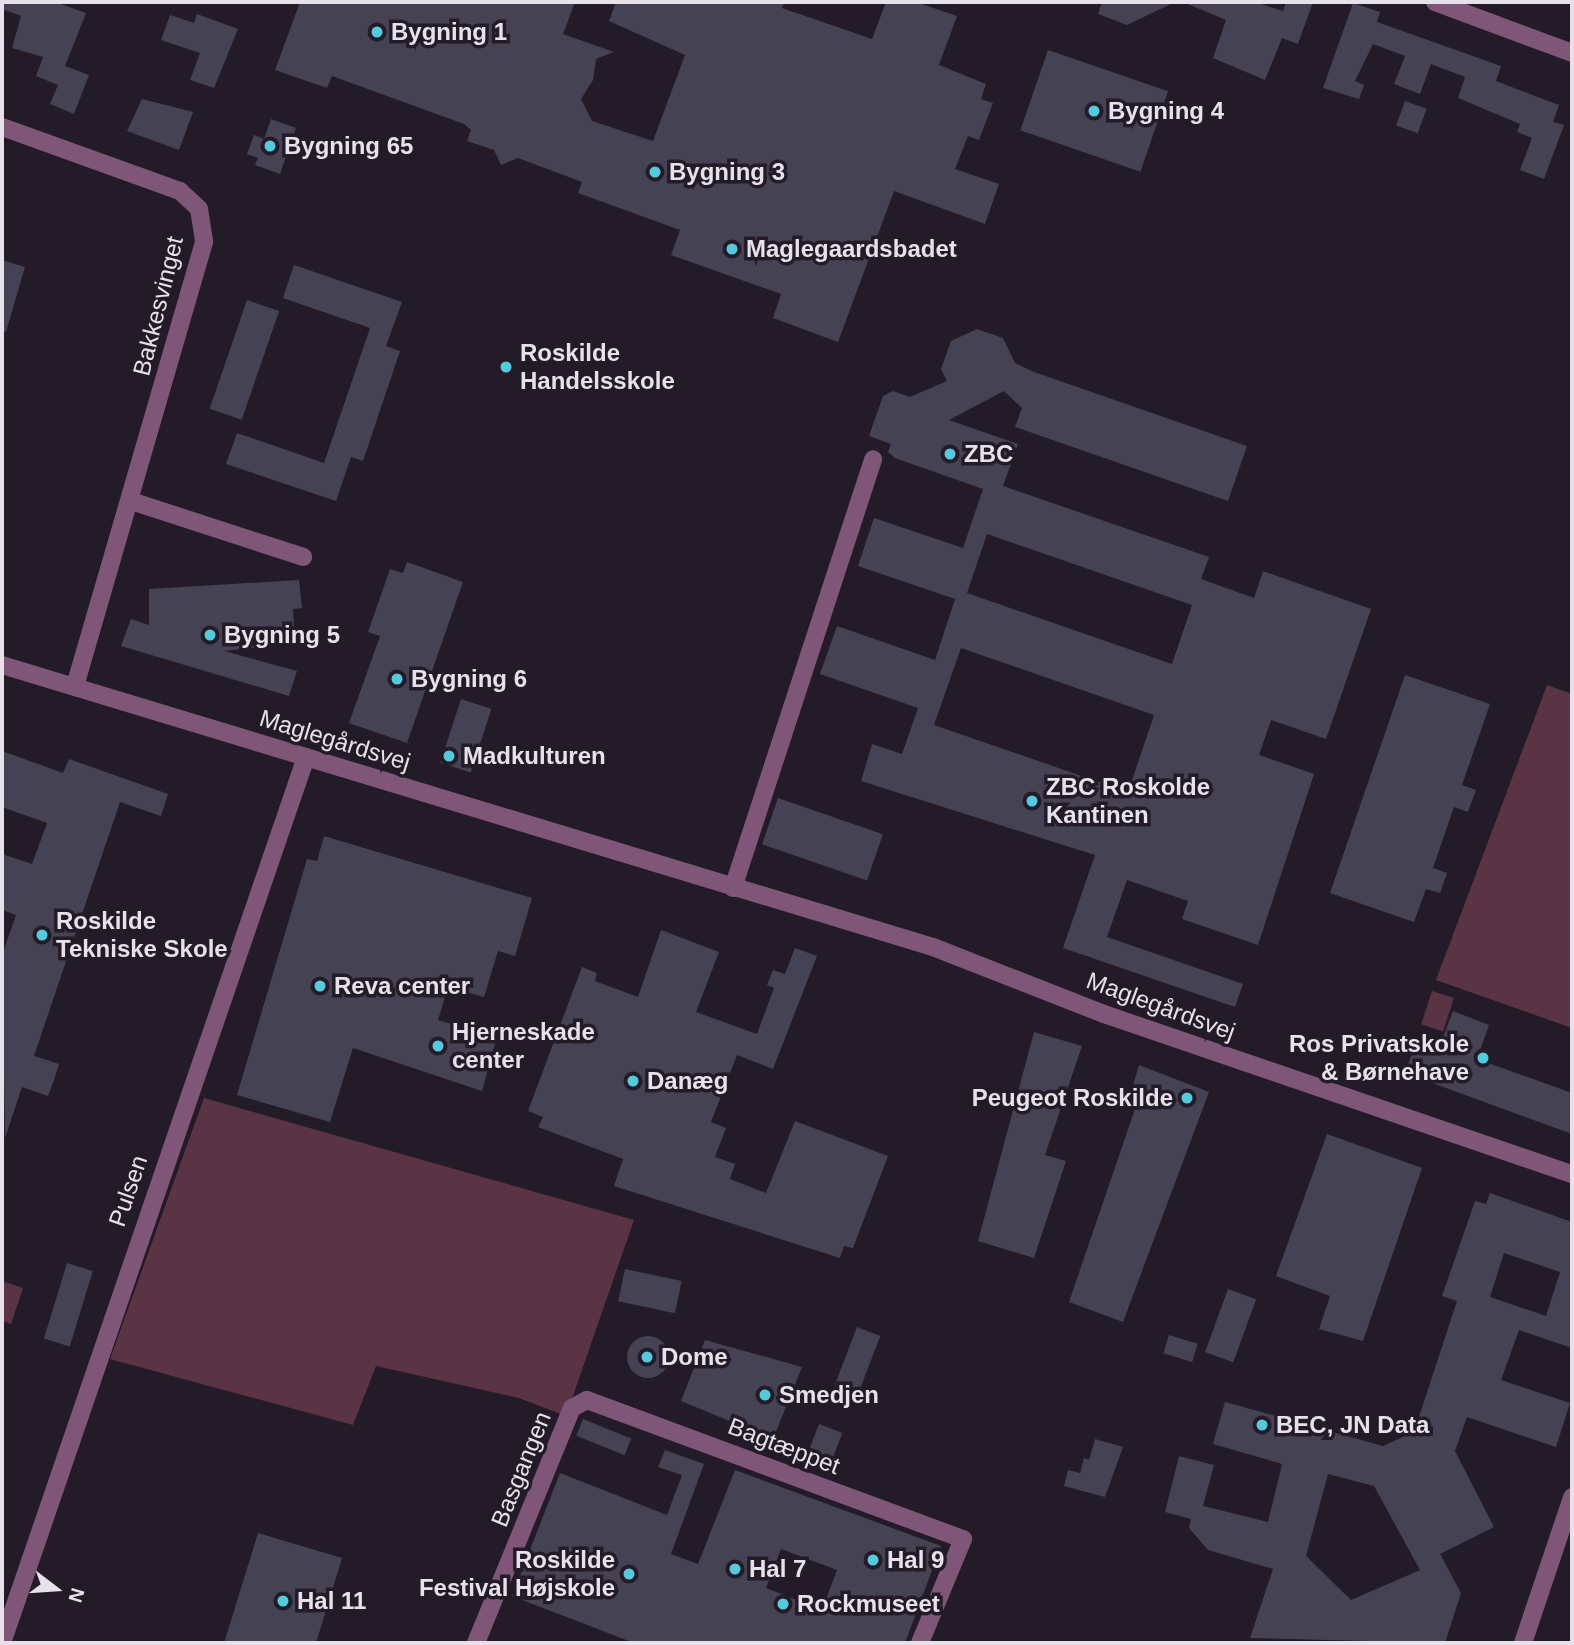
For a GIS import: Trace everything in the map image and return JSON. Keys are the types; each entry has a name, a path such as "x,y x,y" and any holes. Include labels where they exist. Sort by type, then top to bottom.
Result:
{"street":[{"path":"1434,2 1572,52"},
{"name":"Bakkesvinget","path":"2,127 180,191 199,209 204,242 75,687"},
{"path":"733,888 873,459"},
{"path":"131,501 303,557"},
{"name":"Maglegårdsvej","path":"2,665 933,947 1104,1014 1572,1174"},
{"name":"Pulsen","path":"2,1643 306,757"},
{"name":"Bagtæppet","path":"587,1400 963,1539 920,1643"},
{"name":"Basgangen","path":"477,1643 572,1408 587,1400"},
{"path":"1523,1643 1572,1497"}],"shaded area":[{"path":"1547,685 1572,694 1572,1028 1436,980"},
{"path":"1432,991 1454,998 1443,1031 1421,1024"},
{"path":"204,1098 634,1220 566,1416 519,1398 376,1366 353,1425 110,1359"},
{"path":"2,1281 23,1288 11,1324 2,1321"}],"building":[{"path":"2,2 55,2 86,13 65,66 89,75 74,114 50,104 58,85 36,76 43,57 12,48 21,16 2,9"},
{"name":"Bygning 3","path":"300,2 575,2 563,34 614,52 596,59 593,80 581,99 592,121 653,141 685,55 609,21 616,2 784,2 782,8 872,39 886,2 916,2 957,16 939,65 986,84 981,99 993,103 979,140 968,136 955,169 999,184 985,224 894,191 838,342 773,318 781,294 671,255 680,230 578,193 582,182 518,158 501,165 494,150 467,141 471,130 464,124 332,76 327,88 275,70"},
{"path":"1102,2 1175,2 1127,25 1098,14"},
{"path":"1183,2 1255,2 1283,11 1286,2 1313,2 1298,44 1282,38 1265,80 1213,58 1226,20"},
{"path":"1353,3 1380,12 1377,22 1501,66 1496,81 1559,105 1553,122 1564,125 1544,179 1520,170 1532,138 1517,132 1520,124 1458,98 1465,77 1431,64 1420,94 1394,84 1405,56 1373,44 1355,81 1364,85 1359,99 1323,88"},
{"path":"197,14 238,29 214,88 190,80 200,53 161,40 170,15 194,23"},
{"name":"Bygning 4","path":"1048,50 1168,91 1140,172 1020,130"},
{"path":"142,99 193,112 179,150 127,131"},
{"path":"1405,101 1427,109 1418,133 1396,125"},
{"name":"Bygning 65","path":"271,119 296,128 280,174 255,165 258,158 247,154 254,135 264,139"},
{"path":"2,260 25,267 6,332 2,331"},
{"path":"294,265 402,302 386,346 400,351 363,461 351,457 336,501 226,464 237,433 324,463 370,328 283,298"},
{"path":"247,300 279,311 242,420 210,409"},
{"path":"977,329 1003,338 1015,363 1034,372 1247,446 1228,501 1015,427 1022,408 1004,391 949,420 1018,444 1003,486 1209,557 1201,579 1254,598 1263,571 1371,609 1326,739 1271,720 1259,755 1314,774 1258,945 1182,919 1188,901 1127,880 1107,937 1243,984 1235,1007 1063,948 1095,855 861,781 872,744 902,754 918,708 820,674 837,626 935,660 955,599 858,566 874,518 963,548 983,489 895,458 888,452 891,444 869,436 883,396 893,391 910,397 947,381 941,369 951,341","holes":["987,534 1192,605 1172,664 967,593","961,648 1154,715 1128,792 934,725"]},
{"name":"Bygning 6","path":"407,562 463,582 407,743 349,723 380,636 368,632 390,569 403,573"},
{"name":"Bygning 5","path":"299,580 302,608 293,609 295,643 224,651 297,671 289,696 121,646 131,619 149,625 149,589"},
{"path":"1405,675 1490,704 1462,785 1476,790 1468,812 1454,807 1433,868 1447,873 1440,893 1426,889 1414,922 1330,893"},
{"path":"461,699 491,709 471,773 440,763"},
{"name":"Roskilde Tekniske Skole","path":"2,751 63,773 69,759 168,794 161,816 120,802 34,1056 59,1064 54,1080 48,1096 22,1087 5,1138 2,955 16,915 2,910 2,854 32,864 47,823 2,807"},
{"path":"778,798 883,834 867,880 762,844"},
{"name":"Reva center","path":"324,836 532,898 515,956 498,951 484,997 448,987 438,1020 497,1037 482,1091 353,1048 330,1122 237,1095 307,859 317,861"},
{"name":"Danæg","path":"661,930 719,952 696,1012 757,1034 774,988 767,985 773,970 785,974 795,948 817,956 773,1069 737,1055 711,1122 726,1128 715,1157 735,1164 730,1179 766,1193 795,1121 888,1156 853,1248 844,1246 840,1258 614,1186 623,1159 538,1127 543,1117 528,1111 582,967 597,973 595,981 638,997"},
{"path":"1453,1011 1489,1025 1477,1059 1572,1093 1572,1134 1405,1073 1418,1037 1440,1045"},
{"path":"1034,1032 1082,1046 1045,1155 1066,1161 1034,1258 978,1241"},
{"path":"1139,1065 1209,1092 1123,1322 1069,1302 1138,1100 1129,1098"},
{"path":"1327,1134 1422,1168 1363,1341 1319,1329 1330,1296 1276,1276"},
{"name":"BEC, JN Data","path":"1490,1193 1572,1222 1572,1348 1519,1330 1501,1380 1570,1403 1556,1447 1467,1417 1455,1451 1494,1527 1440,1554 1461,1593 1445,1643 1250,1638 1273,1569 1208,1550 1189,1528 1191,1519 1165,1512 1179,1456 1214,1465 1203,1506 1268,1522 1282,1464 1213,1444 1225,1402 1383,1446 1414,1432 1457,1301 1442,1296 1475,1201 1486,1204","holes":["1504,1253 1560,1272 1546,1316 1490,1297","1328,1474 1374,1486 1420,1570 1351,1600 1306,1556"]},
{"path":"67,1263 93,1271 70,1346 44,1339"},
{"path":"625,1269 682,1281 675,1313 618,1301"},
{"path":"1228,1289 1256,1299 1233,1362 1205,1352"},
{"path":"857,1327 880,1336 858,1394 835,1385"},
{"path":"1169,1335 1198,1344 1192,1362 1163,1353"},
{"name":"Dome","path":"648,1336 663,1342 669,1357 663,1372 648,1378 633,1372 627,1357 633,1342"},
{"path":"705,1340 802,1367 773,1439 681,1401"},
{"path":"583,1419 631,1438 624,1455 576,1436"},
{"path":"819,1424 842,1433 832,1459 809,1450"},
{"path":"1095,1439 1123,1447 1105,1497 1064,1486 1068,1470 1080,1473 1084,1458 1089,1460"},
{"path":"665,1450 704,1464 671,1554 698,1564 735,1470 941,1546 905,1643 634,1643 512,1596 560,1473 667,1515 682,1475 658,1467","holes":["781,1549 837,1570 822,1610 766,1588"]},
{"name":"Hal 11","path":"258,1533 342,1558 316,1643 224,1643"}],"place":[{"name":"Bygning 1","path":"377,32"},
{"name":"Bygning 4","path":"1094,111"},
{"name":"Bygning 65","path":"270,146"},
{"name":"Bygning 3","path":"655,172"},
{"name":"Maglegaardsbadet","path":"732,249"},
{"name":"Roskilde Handelsskole","path":"506,367"},
{"name":"ZBC","path":"950,454"},
{"name":"Bygning 5","path":"210,635"},
{"name":"Bygning 6","path":"397,679"},
{"name":"Madkulturen","path":"449,756"},
{"name":"ZBC Roskolde Kantinen","path":"1032,801"},
{"name":"Roskilde Tekniske Skole","path":"42,935"},
{"name":"Reva center","path":"320,986"},
{"name":"Hjerneskade center","path":"438,1046"},
{"name":"Ros Privatskole & Børnehave","path":"1483,1058"},
{"name":"Danæg","path":"633,1081"},
{"name":"Peugeot Roskilde","path":"1187,1098"},
{"name":"Dome","path":"647,1357"},
{"name":"Smedjen","path":"765,1395"},
{"name":"BEC, JN Data","path":"1262,1425"},
{"name":"Hal 9","path":"873,1560"},
{"name":"Hal 7","path":"735,1569"},
{"name":"Roskilde Festival Højskole","path":"629,1574"},
{"name":"Hal 11","path":"283,1601"},
{"name":"Rockmuseet","path":"783,1604"}]}
